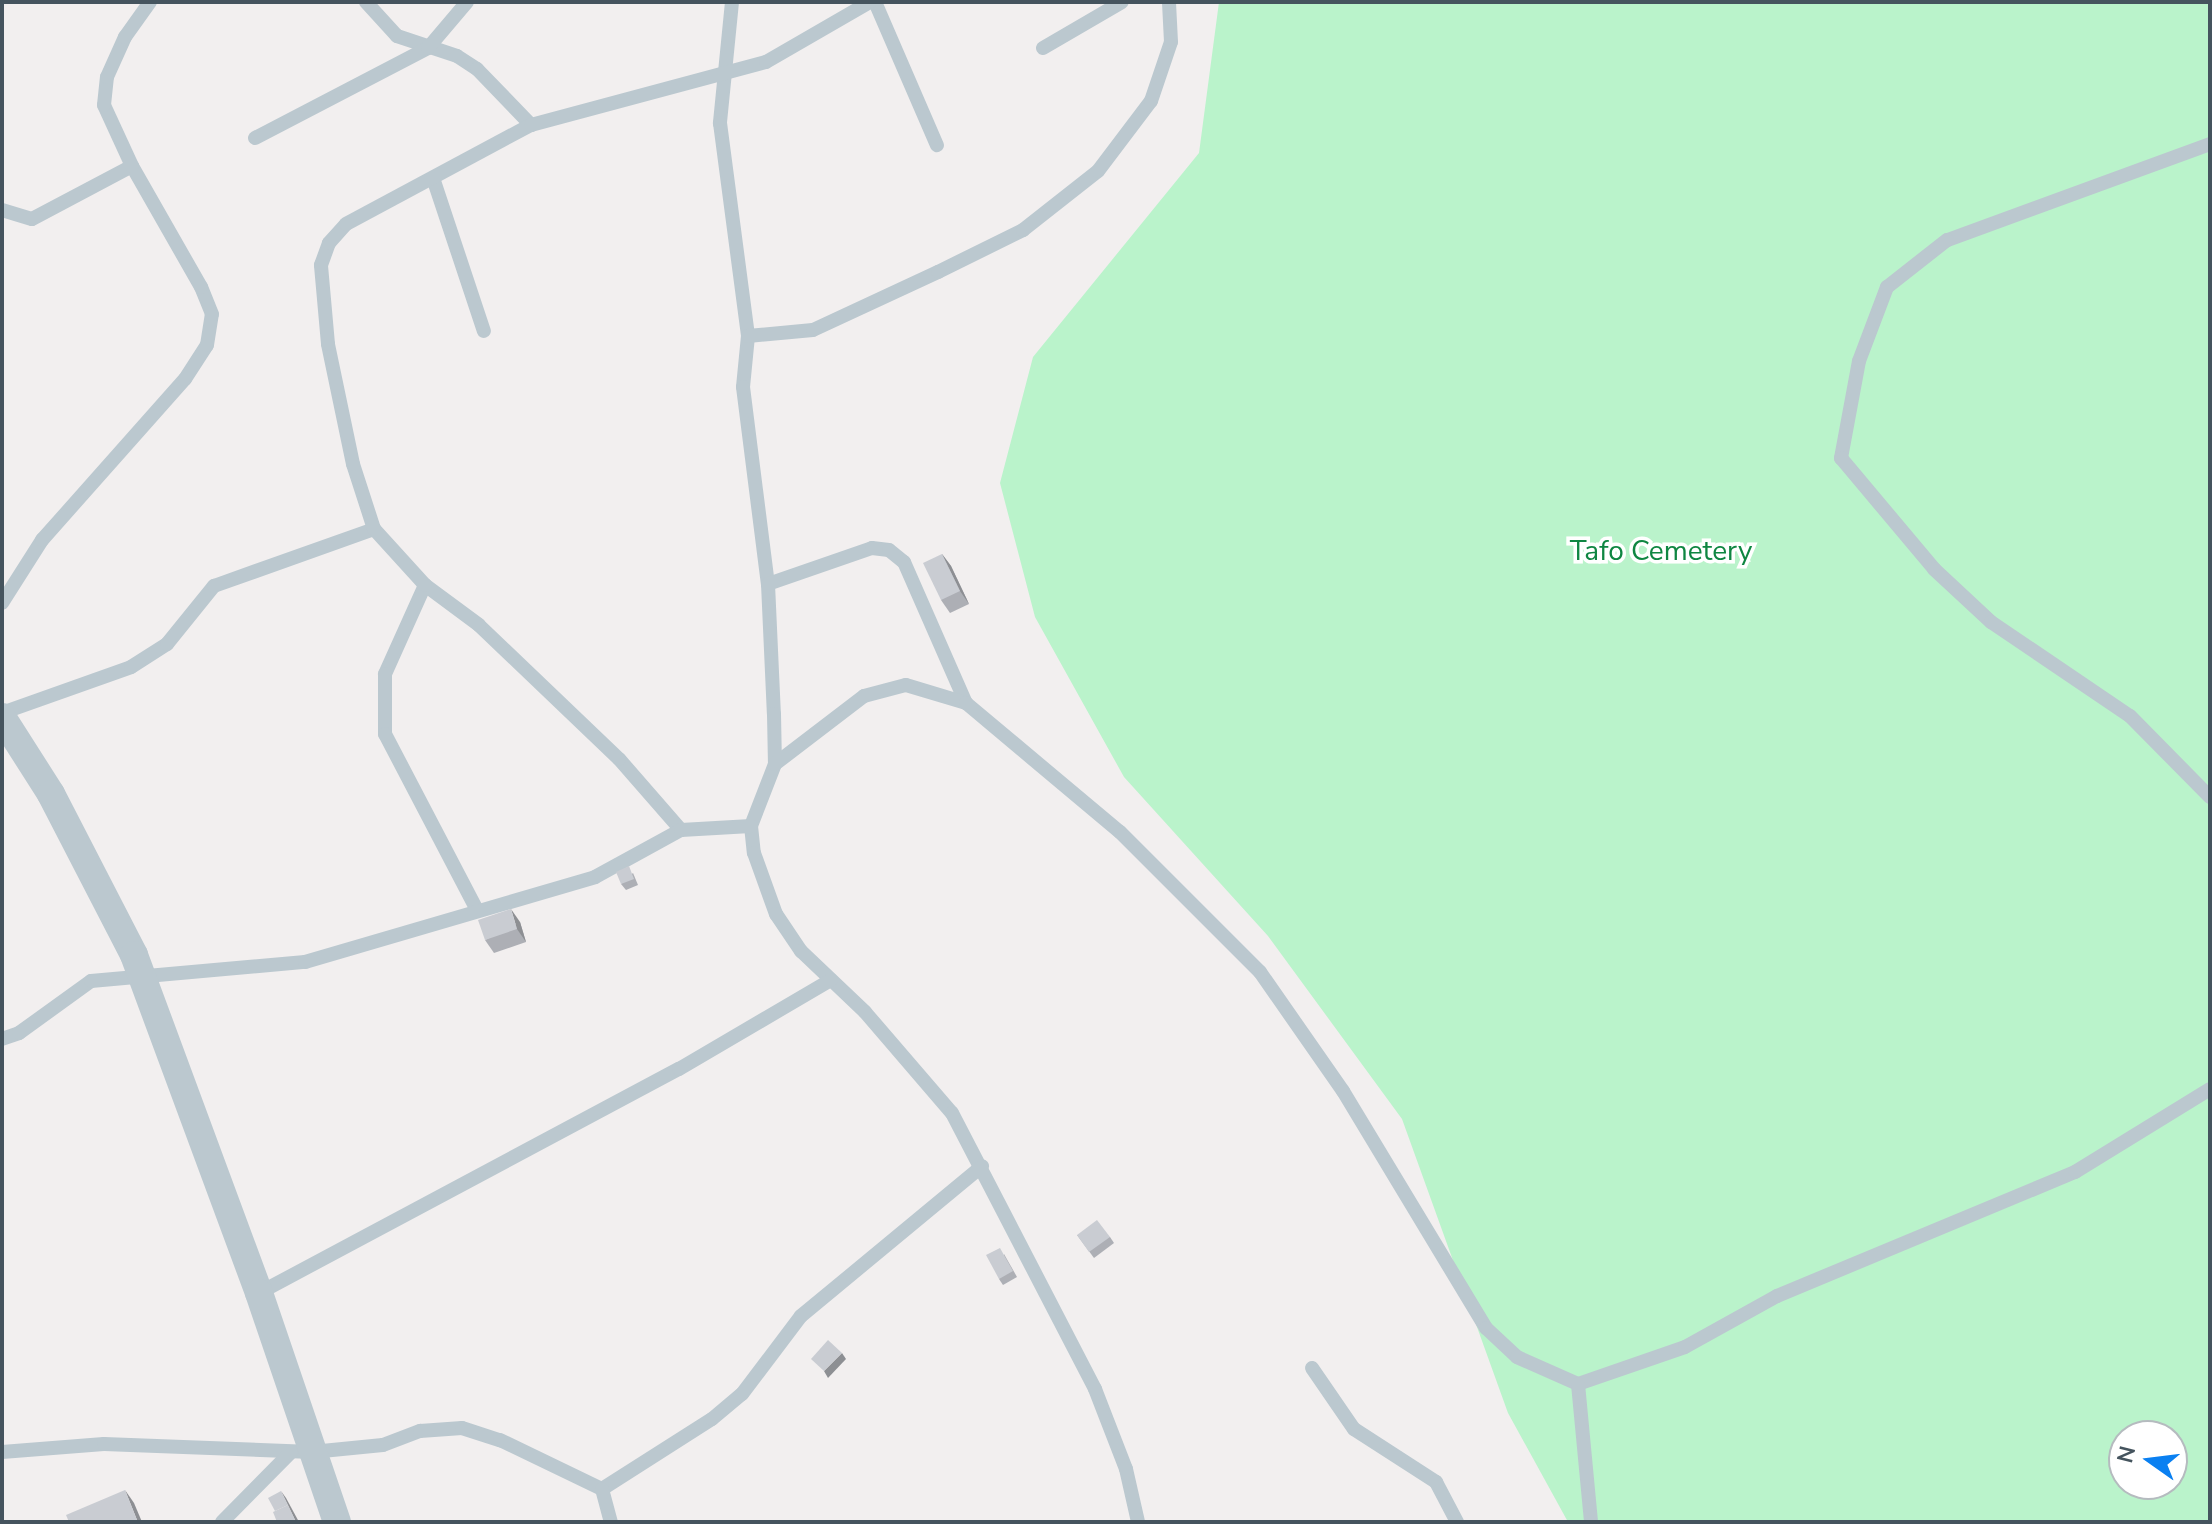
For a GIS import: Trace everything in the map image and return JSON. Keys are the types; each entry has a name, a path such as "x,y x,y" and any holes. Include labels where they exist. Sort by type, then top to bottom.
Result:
{"street":[{"path":"2,715 51,794 141,976 259,1293 302,1452 337,1522"}],"lane":[{"path":"2,603 42,540 185,379 207,345 212,314 201,287 132,166 104,105 107,77 125,37 150,2"},
{"path":"366,2 397,36 457,56 477,69 531,125"},
{"path":"255,138 428,48 467,2"},
{"path":"732,2 722,74 726,185 748,336 743,387 768,584 775,764 751,826 757,867 776,914 801,951 865,1012 952,1113 1095,1389 1126,1469 1138,1522"},
{"path":"681,830 619,759 479,625 425,585 374,529 353,464 328,344 321,265 329,243 346,224 434,181 531,125 766,62 872,2 937,145"},
{"path":"1043,48 1122,2"},
{"path":"748,336 813,330 924,278 1023,230 1098,171 1151,101 1171,42 1169,2"},
{"path":"2210,144 1947,240 1887,287 1859,361 1841,458 1934,569 1991,622 2130,716 2210,797"},
{"path":"2,210 32,219 132,166"},
{"path":"434,181 484,331"},
{"path":"2,715 131,667 167,644 214,586 374,529"},
{"path":"768,584 872,548 889,550 904,562 966,703"},
{"path":"425,585 385,674 385,734 476,908"},
{"path":"775,764 864,696 906,685 966,703 1120,832 1260,972 1343,1091 1486,1328 1517,1357 1578,1384 1685,1347 1777,1296 2075,1172 2210,1089"},
{"path":"2,1039 19,1033 91,981 305,962 476,908 595,877 681,830 751,826"},
{"path":"259,1293 679,1069 831,980"},
{"path":"602,1489 712,1419 742,1394 801,1316 982,1166"},
{"path":"1312,1368 1354,1429 1436,1482 1457,1522"},
{"path":"1578,1384 1591,1522"},
{"path":"2,1452 104,1444 302,1452 383,1445 420,1431 462,1428 500,1440 602,1489 611,1522"},
{"path":"222,1522 302,1452"}],"green space":[{"name":"Tafo Cemetery","path":"1219,2 2210,2 2210,1522 1568,1522 1508,1413 1402,1119 1268,936 1124,777 1035,617 1000,483 1033,357 1199,153"}],"building":[{"path":"942,554 960,591 941,600 923,563"},
{"path":"629,866 634,879 621,884 616,872"},
{"path":"511,909 517,929 485,940 478,920"},
{"path":"1097,1220 1110,1237 1089,1252 1077,1235"},
{"path":"1000,1248 1013,1271 999,1279 986,1255"},
{"path":"828,1340 842,1353 824,1371 811,1359"},
{"path":"125,1490 137,1520 69,1522 66,1515"},
{"path":"281,1491 288,1505 275,1511 268,1498"},
{"path":"288,1505 296,1522 277,1522 273,1512"}]}
